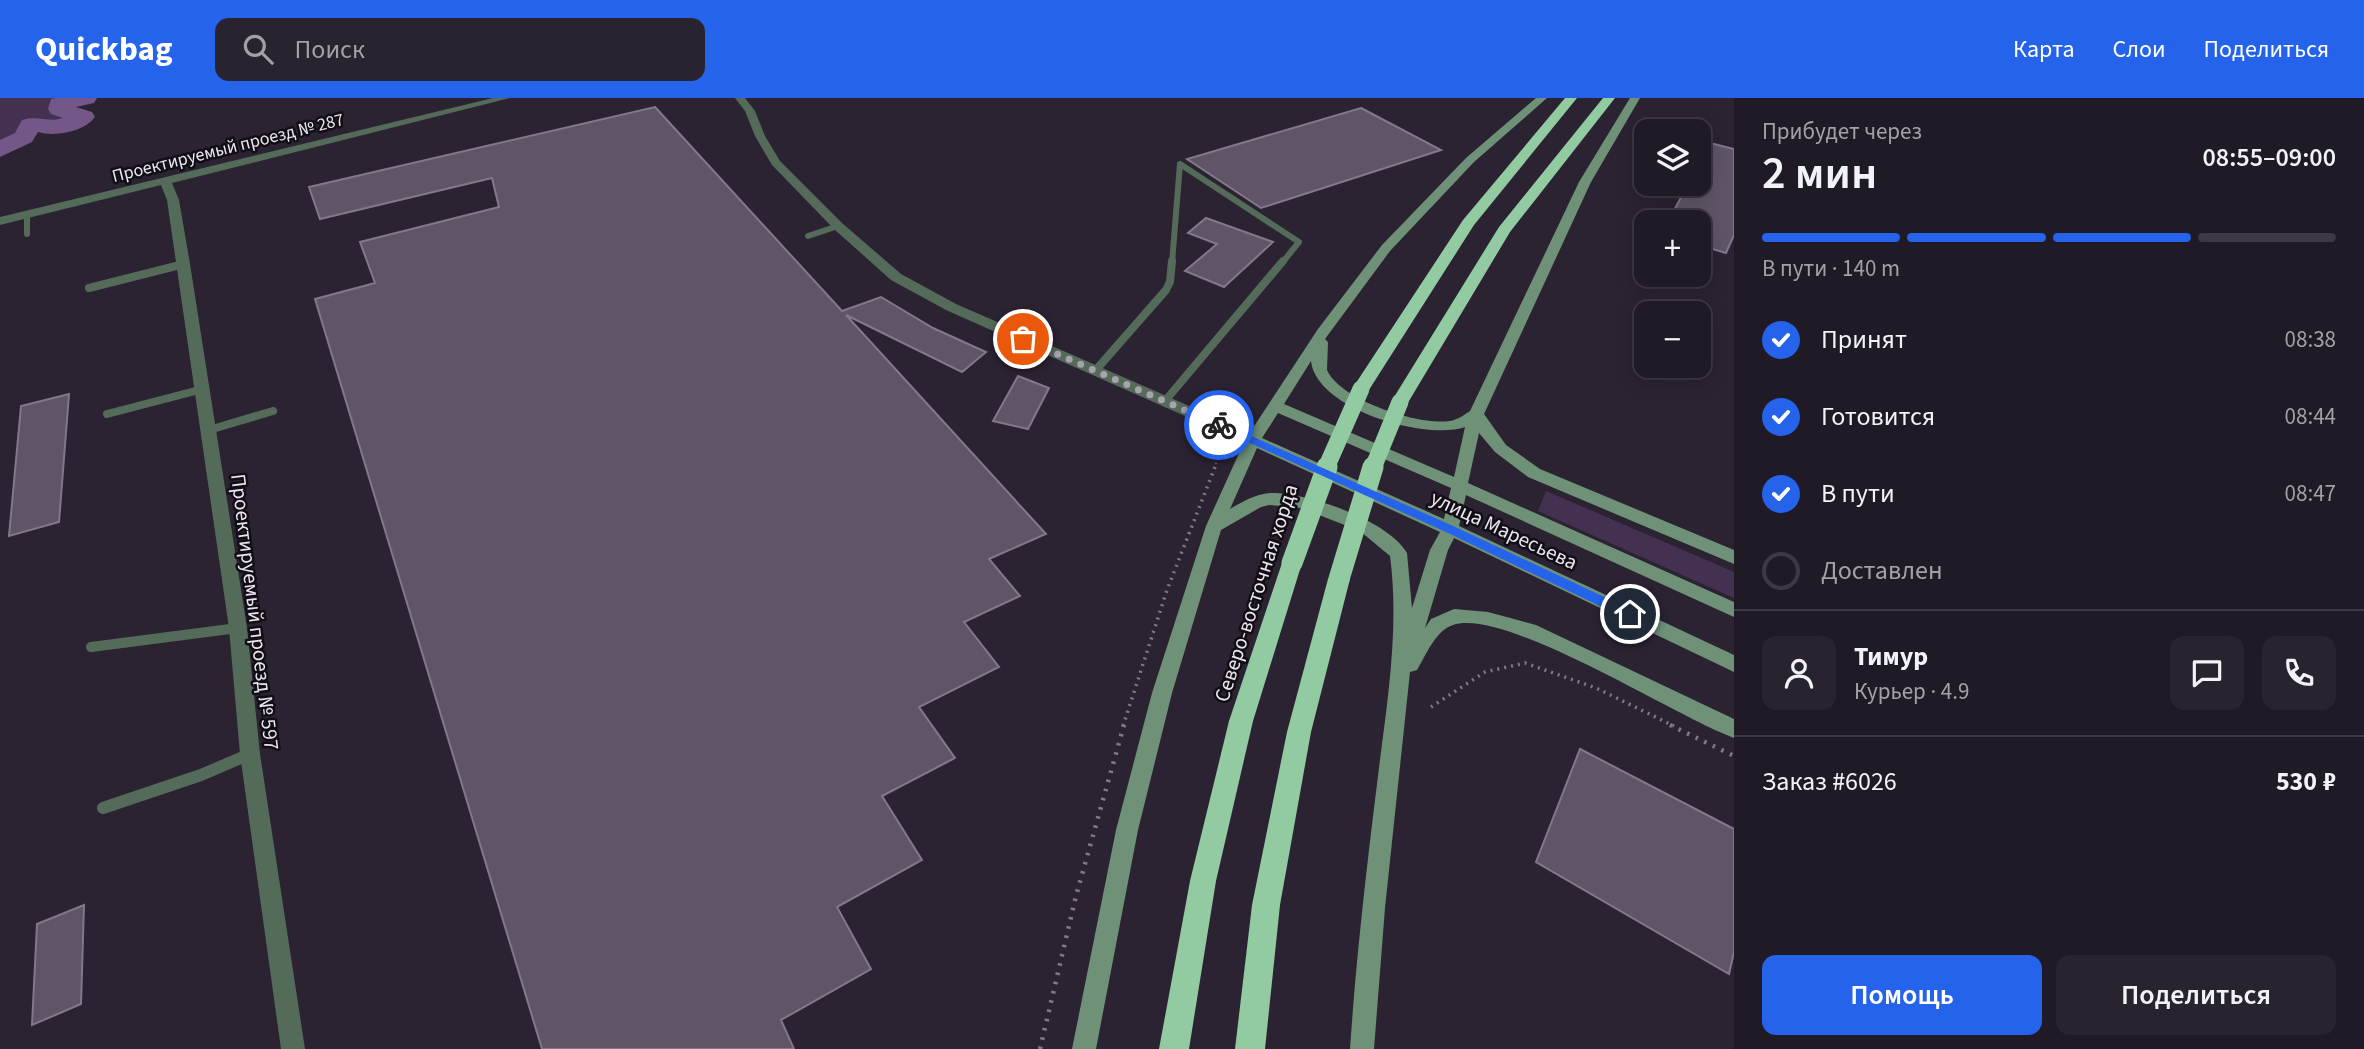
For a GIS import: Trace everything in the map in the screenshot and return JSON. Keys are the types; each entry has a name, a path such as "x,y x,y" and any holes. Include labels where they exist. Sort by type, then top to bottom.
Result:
{"highway":[{"name":"Северо-восточная хорда","path":"1174,1049 1203,881 1238,734 1292,563 1337,439 1361,389 1468,223 1572,98"},
{"path":"1250,1049 1266,905 1296,745 1339,579 1377,455 1400,402 1504,230 1609,98"}],"street":[{"name":"Проектируемый проезд № 287","path":"0,221 505,98"},
{"path":"740,98 750,111 760,136 776,163 838,226 897,277 940,301 1252,440"},
{"path":"1084,1049 1127,830 1162,693 1214,526 1252,440 1323,332 1386,248 1470,160 1542,98"},
{"path":"1399,681 1439,550 1450,529 1476,414 1585,182 1635,98"},
{"name":"Проектируемый проезд № 597","path":"166,182 173,200 203,389 238,628 250,754 293,1049"},
{"path":"1323,332 1317,359 1322,376 1345,397 1423,425 1452,426 1476,414"},
{"name":"улица Маресьева","path":"1276,406 1734,610"},
{"path":"1476,414 1489,439 1511,459 1534,473 1734,557"},
{"name":"улица Маресьева","path":"1252,440 1450,529 1734,664"},
{"path":"1214,526 1256,502 1285,499 1303,502 1366,527 1398,554 1404,582 1399,681 1367,954 1362,1049"},
{"path":"1399,681 1437,624 1454,616 1488,619 1536,632 1734,729"}],"lane":[{"path":"1095,371 1170,282 1180,164 1298,242 1165,401"},
{"path":"27,215 27,234"},
{"path":"808,236 838,226"},
{"path":"89,288 184,264"},
{"path":"107,414 203,389"},
{"path":"209,430 273,411"},
{"path":"91,647 238,628"},
{"path":"103,808 201,775 250,754"}],"path":[{"path":"1040,1049 1085,867 1126,720 1184,541 1224,444"},
{"path":"1432,707 1485,672 1525,663 1596,688 1734,756"}],"shaded area":[{"path":"0,98 86,98 59,104 59,109 84,117 51,129 37,123 30,125 24,137 0,150"},
{"path":"1546,491 1734,572 1734,598 1538,511"}],"building":[{"path":"655,107 842,311 881,297 933,328 986,352 962,372 846,315 1046,534 989,559 1020,596 964,622 999,667 919,707 955,758 882,796 922,860 837,907 871,969 781,1020 794,1049 542,1049 315,299 375,283 360,242 499,207 492,178 320,219 309,187"},
{"path":"1361,108 1441,150 1261,208 1187,159"},
{"path":"1711,143 1734,149 1734,235 1726,253 1711,249 1711,210 1674,210 1682,196 1711,196"},
{"path":"1206,218 1273,242 1224,287 1185,271 1217,244 1188,233"},
{"path":"1018,376 1049,388 1028,429 993,421"},
{"path":"69,394 59,522 9,536 21,406"},
{"path":"1580,749 1734,829 1734,952 1729,974 1536,862"},
{"path":"84,905 81,1004 32,1025 37,924"}],"waterway":[{"path":"0,150 24,137 30,125 37,123 54,128 84,117 59,109 59,104 86,98"}],"way so far":[{"path":"1023,339 1219,425"}],"route":[{"path":"1219,425 1630,614"}]}
